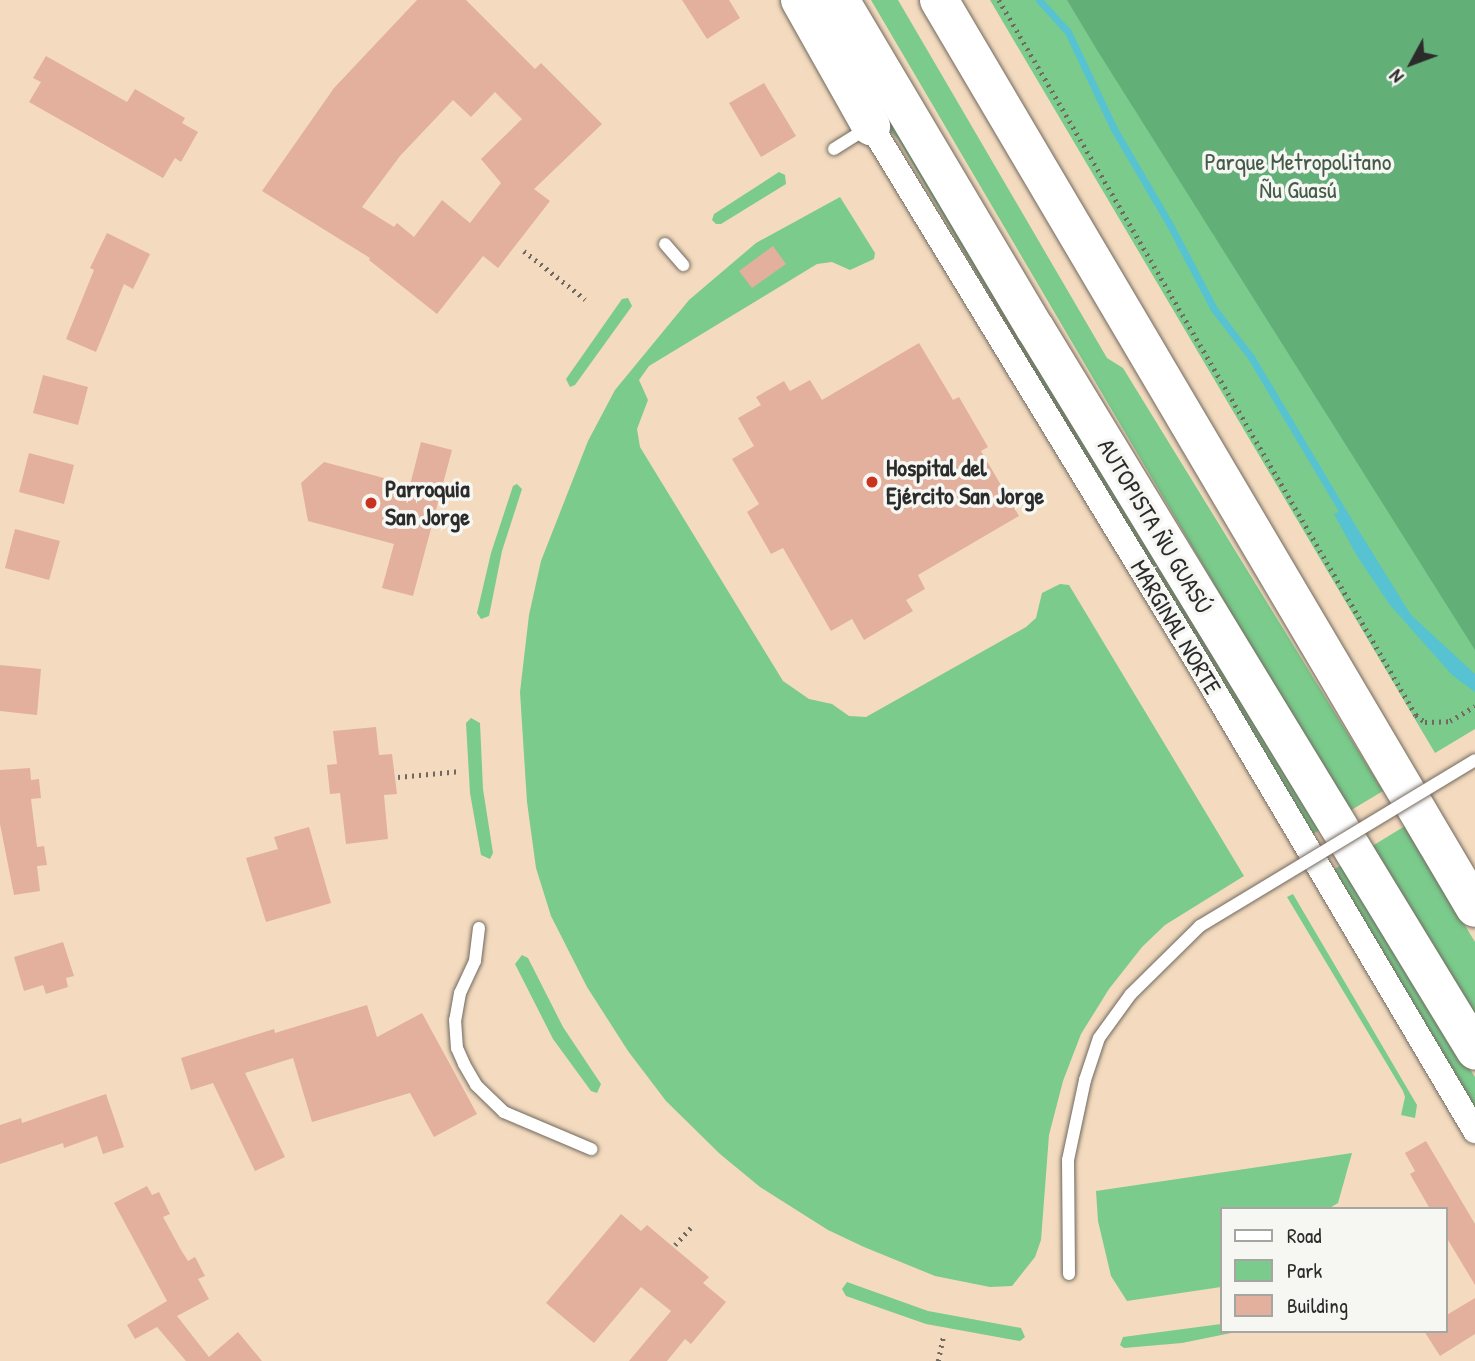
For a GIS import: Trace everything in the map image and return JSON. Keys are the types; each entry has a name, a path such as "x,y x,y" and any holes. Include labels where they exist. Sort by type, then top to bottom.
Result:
{"highway":[{"path":"800,0 871,126"},
{"name":"AUTOPISTA ÑU GUASÚ","path":"840,0 1042,340 1475,1050"},
{"path":"939,0 1475,908"}],"street":[{"name":"MARGINAL NORTE","path":"871,126 1198,663 1475,1131"}],"lane":[{"path":"834,149 871,126"},
{"path":"665,244 683,265"},
{"path":"1069,1274 1068,1160 1085,1080 1100,1038 1131,994 1200,926 1475,760"},
{"path":"479,928 475,961 460,993 455,1020 457,1048 464,1064 476,1085 504,1112 591,1149"}],"path":[{"path":"999,0 1416,715 1425,722 1450,721 1475,706"},
{"path":"524,251 585,299"},
{"path":"398,777 461,771"},
{"path":"675,1245 691,1227"},
{"path":"938,1361 943,1337"}],"green space":[{"path":"826,0 1321,829 1308,837 898,139 877,118"},
{"path":"871,0 898,0 1107,358 1123,368 1383,791 1348,812"},
{"name":"Parque Metropolitano Ñu Guasú","path":"990,0 1475,0 1475,729 1435,753"},
{"name":"Parque Metropolitano Ñu Guasú","path":"1067,0 1475,0 1475,650 1097,50"},
{"path":"779,172 785,175 786,184 721,224 712,220 714,214"},
{"path":"840,197 875,253 874,259 850,270 832,262 817,264 649,366 639,380 648,400 637,429 640,447 783,681 809,699 832,704 849,716 866,717 1026,627 1036,618 1042,593 1060,584 1069,585 1244,876 1165,925 1142,947 1109,989 1081,1034 1063,1081 1049,1135 1041,1240 1035,1257 1012,1286 990,1287 935,1276 864,1247 828,1230 760,1187 720,1154 666,1101 628,1051 587,987 551,916 536,868 527,802 520,692 529,615 541,561 588,441 615,390 689,300 756,243"},
{"path":"628,298 632,306 575,385 570,387 566,379 622,299"},
{"path":"517,484 522,489 502,551 489,616 481,619 477,613 491,553 513,486"},
{"path":"471,718 480,723 483,789 493,853 490,859 481,855 470,793 466,723"},
{"path":"1405,826 1475,942 1475,1020 1369,848"},
{"path":"1342,865 1475,1077 1475,1115 1327,873"},
{"path":"1293,894 1417,1105 1415,1118 1401,1115 1405,1097 1403,1091 1287,897"},
{"path":"522,955 528,958 563,1027 601,1084 597,1093 591,1091 553,1039 515,964"},
{"path":"1352,1153 1338,1203 1331,1207 1220,1207 1220,1287 1127,1301 1111,1276 1098,1221 1096,1191"},
{"path":"847,1282 928,1311 1021,1328 1025,1337 1020,1341 926,1324 846,1296 842,1289"},
{"path":"1220,1324 1220,1333 1231,1333 1182,1343 1124,1348 1120,1345 1123,1337"}],"water":[{"path":"1346,510 1411,615 1475,674 1475,692 1452,675 1390,605 1357,556 1334,514"}],"building":[{"path":"417,0 466,0 535,69 541,63 602,124 534,189 550,201 498,268 483,256 437,314 369,260 370,258 262,191 334,88","holes":["495,92 522,119 481,159 501,183 470,223 442,200 414,237 397,223 394,227 362,207 400,156 453,100 471,117"]},
{"path":"682,0 729,0 740,18 707,39"},
{"path":"46,56 127,102 135,89 185,118 182,123 198,132 181,162 175,158 163,178 29,102 41,82 33,78"},
{"path":"764,83 796,136 761,157 729,103"},
{"path":"107,233 150,254 133,289 124,284 96,352 66,339 94,270 90,268"},
{"path":"773,246 786,264 752,288 739,271"},
{"name":"Hospital del Ejército San Jorge","path":"919,343 953,400 959,397 988,447 981,451 1019,516 918,575 925,589 906,600 913,611 864,640 852,619 831,631 783,548 771,554 747,512 759,504 732,459 754,446 738,418 761,405 756,397 784,381 790,391 810,380 822,400"},
{"path":"43,375 88,387 78,425 33,413"},
{"name":"Parroquia San Jorge","path":"421,442 452,450 413,596 382,588 394,544 308,521 301,483 324,462 410,485"},
{"path":"29,453 74,465 64,504 19,492"},
{"path":"15,529 60,541 49,580 5,568"},
{"path":"0,665 41,669 37,715 0,711"},
{"path":"376,727 379,755 392,754 397,794 384,795 388,839 346,844 340,793 330,794 327,765 337,764 333,731"},
{"path":"30,768 31,780 39,779 41,798 31,799 37,847 44,846 47,865 37,866 40,891 14,895 0,824 0,770"},
{"path":"309,827 331,903 266,922 246,858 278,849 274,837"},
{"path":"63,942 74,976 66,978 68,987 46,994 43,985 24,991 14,957"},
{"path":"367,1005 377,1037 422,1013 477,1114 434,1137 410,1093 312,1122 293,1058 245,1073 285,1157 255,1171 213,1083 191,1090 181,1058 274,1029 275,1033"},
{"path":"106,1094 124,1147 103,1154 97,1136 64,1148 63,1143 0,1164 0,1125 21,1118 22,1123"},
{"path":"1426,1141 1475,1224 1475,1285 1447,1238 1447,1207 1429,1207 1410,1174 1415,1171 1405,1153"},
{"path":"147,1186 152,1195 159,1192 170,1214 163,1217 181,1250 188,1261 195,1257 205,1276 198,1279 209,1299 177,1316 209,1357 238,1332 262,1361 186,1361 157,1327 135,1339 127,1325 167,1301 114,1203"},
{"path":"621,1214 641,1231 647,1225 709,1277 703,1283 726,1302 691,1344 685,1339 667,1361 629,1361 671,1311 641,1287 594,1343 546,1303"},
{"path":"1475,1298 1475,1334 1440,1356 1425,1333 1447,1333 1447,1315"}],"waterway":[{"path":"1039,0 1068,32 1114,129 1169,223 1214,309 1251,357 1347,519"}],"place":[{"name":"Hospital del Ejército San Jorge","path":"872,482"},
{"name":"Parroquia San Jorge","path":"371,503"}]}
